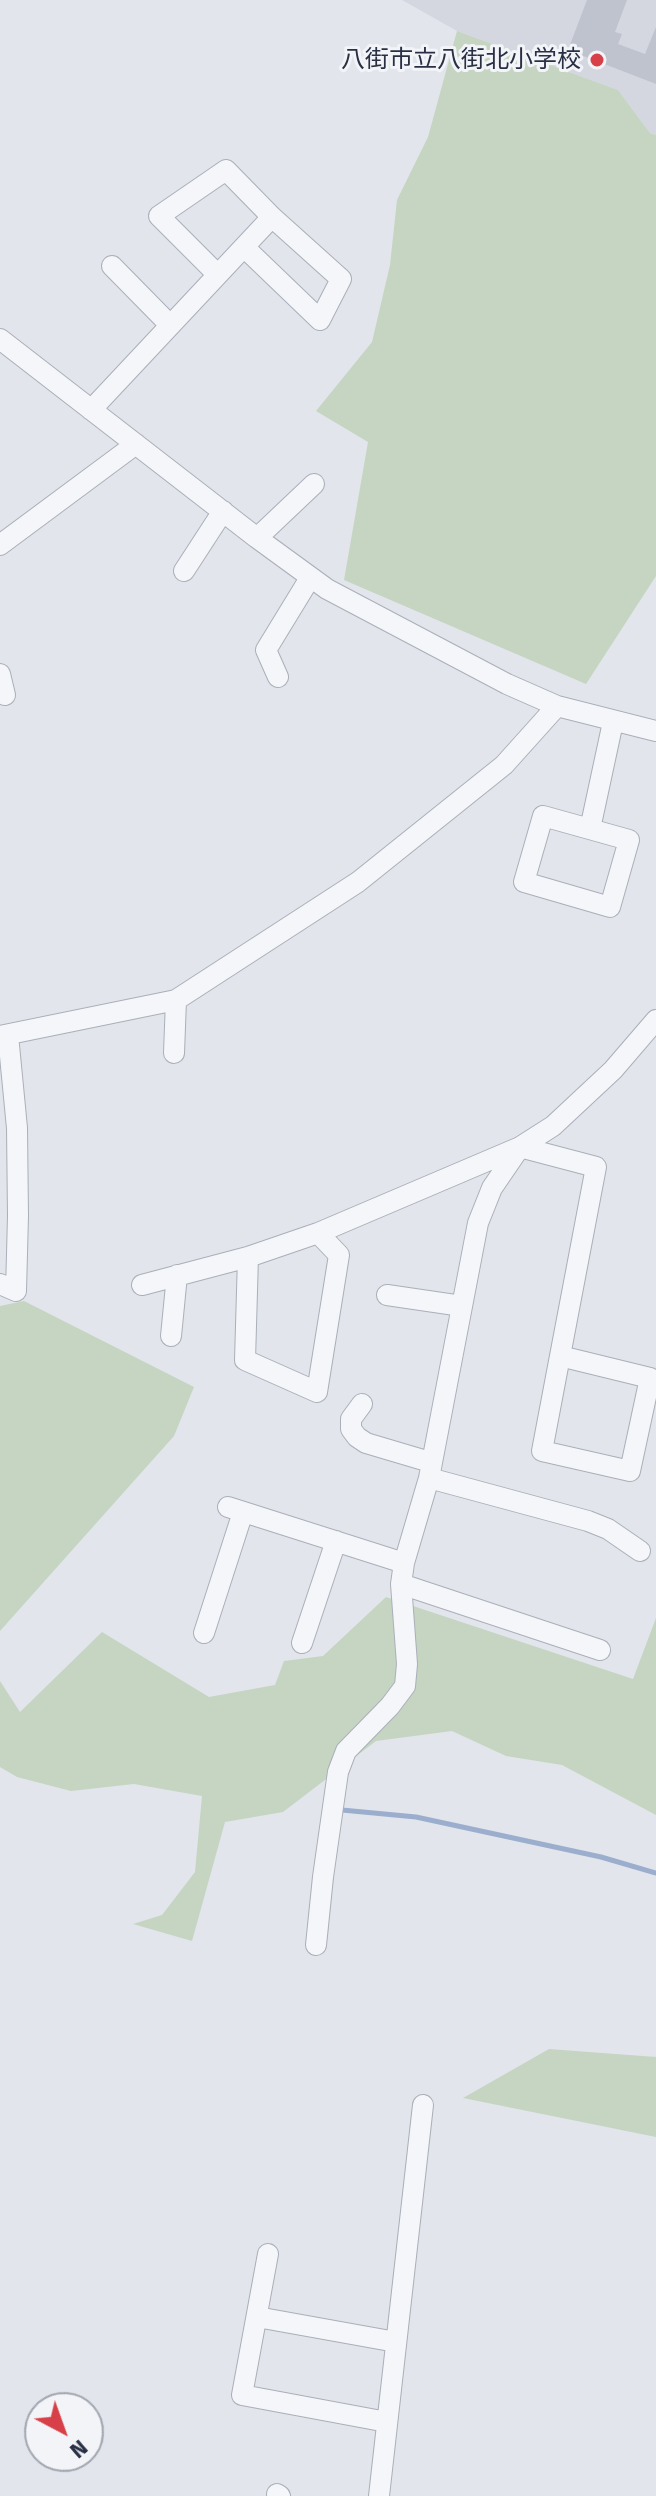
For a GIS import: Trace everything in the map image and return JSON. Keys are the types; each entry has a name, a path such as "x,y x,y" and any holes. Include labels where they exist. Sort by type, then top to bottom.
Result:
{"street":[{"path":"217,274 159,216 226,170 272,217 341,279 320,320 244,247"},
{"path":"91,410 272,217"},
{"path":"112,266 170,325"},
{"path":"0,339 310,578 507,684 557,706 656,731"},
{"path":"0,545 136,444"},
{"path":"257,538 314,484"},
{"path":"184,571 223,511"},
{"path":"278,677 266,650 310,578"},
{"path":"0,674 5,695"},
{"path":"0,1284 16,1291 9,1216 4,1036 176,1000 358,882 504,765 557,706"},
{"path":"590,829 613,722"},
{"path":"543,816 590,829 629,840 610,907 524,882 543,816"},
{"path":"174,1053 176,1000"},
{"path":"142,1285 248,1257 318,1233 520,1147 553,1126 613,1070 656,1020"},
{"path":"316,1945 338,1772 346,1751 405,1686 403,1574 429,1470 478,1223 492,1188 520,1147"},
{"path":"520,1147 596,1167 560,1356 542,1451 630,1471 650,1378 560,1356"},
{"path":"248,1257 245,1360 317,1392 339,1255 318,1233"},
{"path":"171,1336 177,1275"},
{"path":"387,1295 462,1306"},
{"path":"362,1404 351,1419 351,1429 366,1443 429,1470 588,1521 608,1529 640,1551"},
{"path":"204,1633 236,1509 336,1541 403,1574 600,1650"},
{"path":"302,1643 336,1541"},
{"path":"379,2496 423,2105"},
{"path":"268,2254 242,2395 387,2422"},
{"path":"257,2317 396,2342"}],"shaded area":[{"name":"八街市立八街北小学校","path":"402,0 656,0 656,135 650,133 618,90 457,31"}],"green space":[{"path":"457,31 618,90 650,133 656,135 656,576 586,684 344,580 368,442 316,411 372,342 390,265 397,200 428,137"},
{"path":"24,1301 194,1387 174,1436 0,1631 0,1306"},
{"path":"386,1597 633,1679 656,1618 656,1815 562,1765 506,1756 452,1731 376,1741 283,1812 225,1822 192,1941 133,1924 162,1915 195,1872 202,1796 134,1784 71,1791 17,1777 0,1767 0,1681 20,1712 102,1632 209,1697 275,1685 284,1661 323,1656"},
{"path":"549,2049 656,2057 656,2137 463,2098"}],"building":[{"path":"587,0 627,0 615,32 622,34 618,44 645,54 656,27 656,84 568,50"}],"waterway":[{"path":"342,1810 416,1817 601,1857 656,1873"}],"place":[{"name":"八街市立八街北小学校","path":"597,60"}]}
